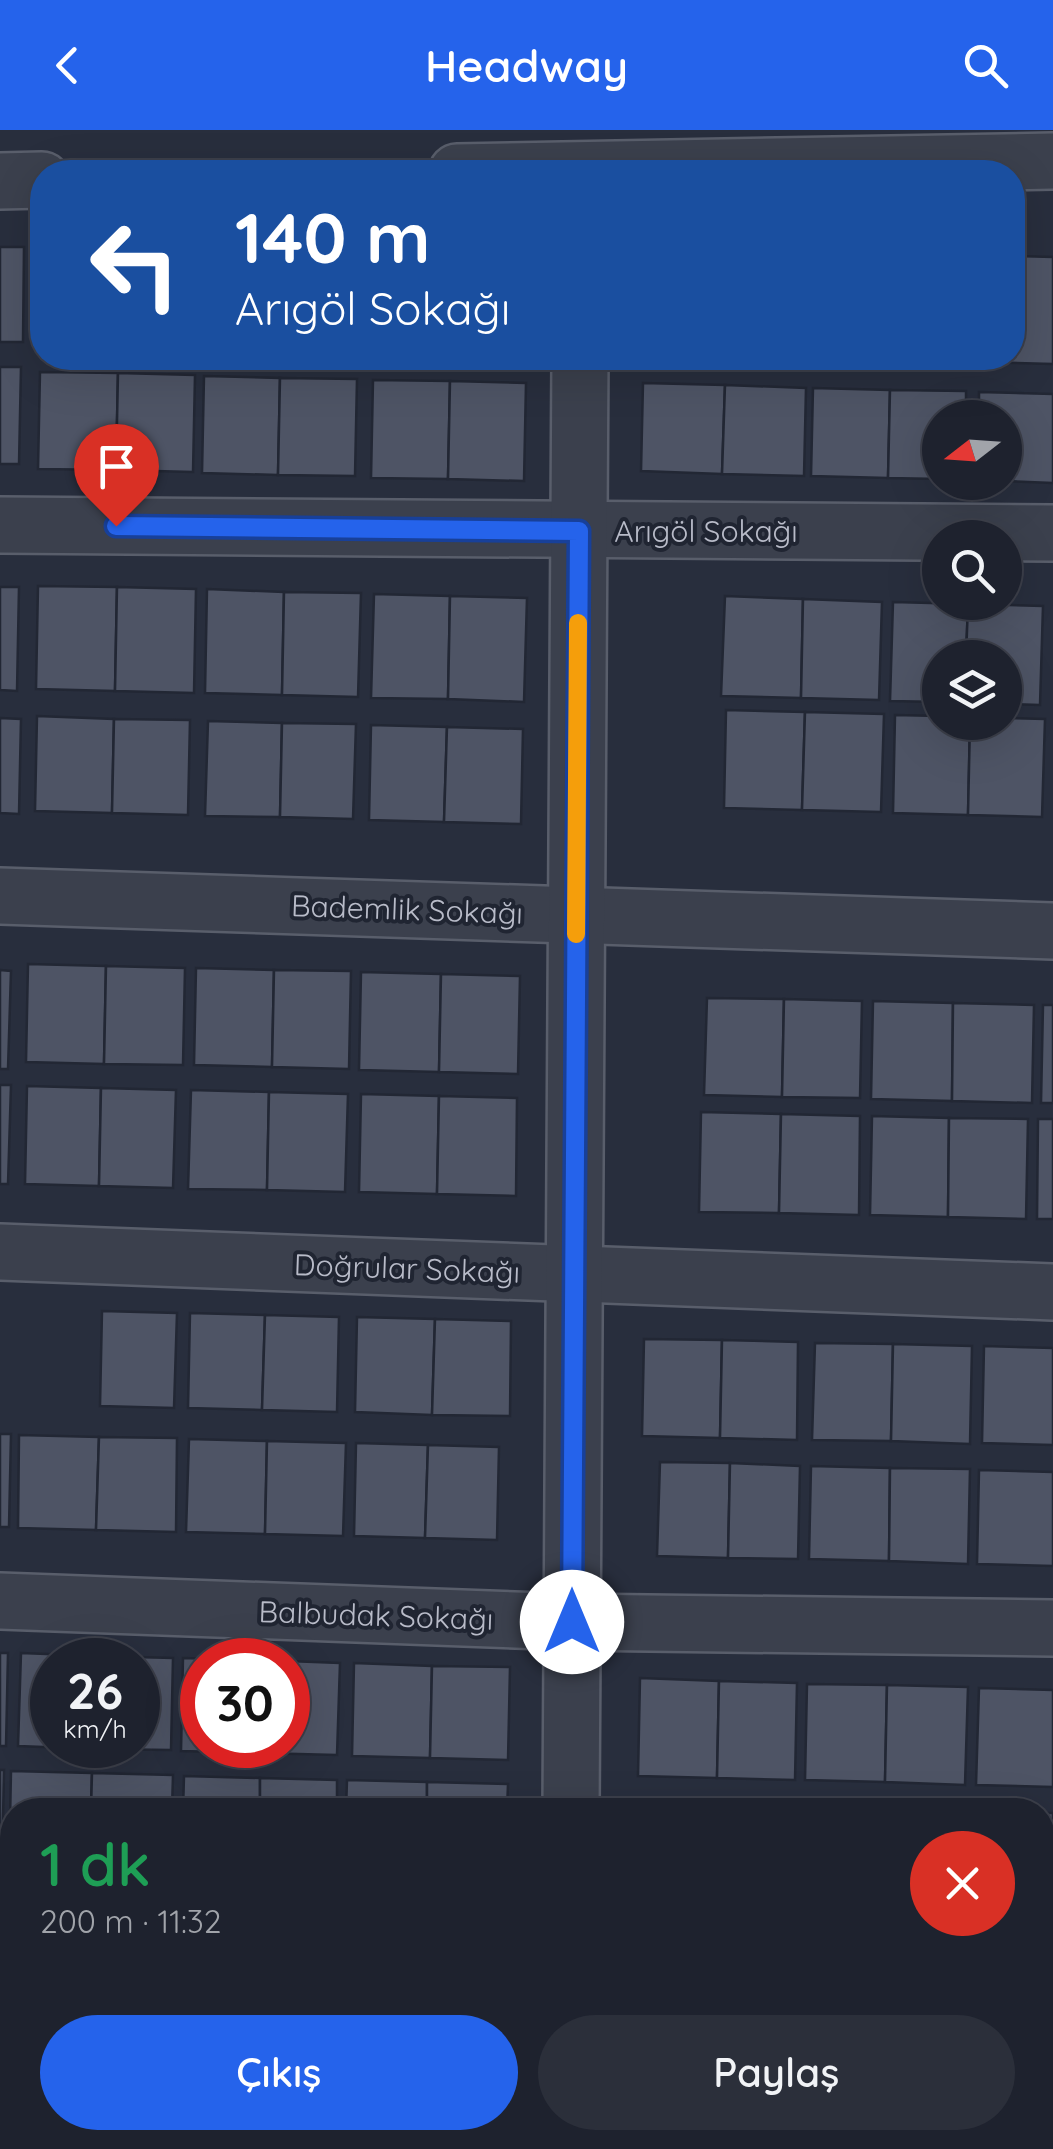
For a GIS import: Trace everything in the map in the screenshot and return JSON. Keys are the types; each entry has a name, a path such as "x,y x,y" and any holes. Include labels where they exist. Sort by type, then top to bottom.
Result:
{"street":[{"path":"1025,162 1053,161"},
{"path":"0,181 30,180"},
{"path":"571,1798 580,370"},
{"name":"Arıgöl Sokağı","path":"0,525 1053,533"},
{"name":"Bademlik Sokağı","path":"0,896 1053,930"},
{"name":"Doğrular Sokağı","path":"0,1252 1053,1292"},
{"name":"Balbudak Sokağı","path":"0,1601 572,1622 1053,1628"}],"building":[{"path":"0,247 24,247 23,342 0,342"},
{"path":"1025,256 1053,257 1053,364 1025,363"},
{"path":"0,367 21,367 19,464 0,464"},
{"path":"40,372 118,373 116,470 38,469"},
{"path":"118,373 195,375 193,472 116,470"},
{"path":"204,376 280,378 278,475 202,473"},
{"path":"280,378 357,379 355,476 278,475"},
{"path":"373,380 450,381 448,479 371,478"},
{"path":"450,381 526,383 524,481 448,479"},
{"path":"643,383 725,385 722,474 641,471"},
{"path":"725,385 806,388 804,476 722,474"},
{"path":"813,388 890,390 888,478 811,476"},
{"path":"890,390 966,391 966,400 922,400 922,479 888,478"},
{"path":"979,392 1053,394 1053,483 1022,482 1022,400 979,400"},
{"path":"38,586 117,587 115,691 36,689"},
{"path":"0,587 19,587 17,691 0,690"},
{"path":"117,587 196,589 194,693 115,691"},
{"path":"207,589 284,592 282,695 205,693"},
{"path":"284,592 361,593 358,697 282,695"},
{"path":"374,594 450,596 448,699 371,698"},
{"path":"450,596 527,598 524,702 448,699"},
{"path":"725,596 803,599 801,698 721,696"},
{"path":"803,599 882,602 879,700 801,698"},
{"path":"893,602 922,603 922,620 967,620 967,640 922,640 922,702 890,701"},
{"path":"1022,605 1043,606 1040,705 1022,704 1022,640 967,640 967,620 1022,620"},
{"path":"726,710 805,712 802,810 724,808"},
{"path":"805,712 884,714 881,812 802,810"},
{"path":"895,715 922,716 922,740 970,740 968,815 893,813"},
{"path":"37,716 114,719 112,813 35,811"},
{"path":"0,718 21,719 19,814 0,813"},
{"path":"1022,718 1045,719 1042,817 968,815 970,740 1022,740"},
{"path":"114,719 190,720 188,815 112,813"},
{"path":"208,721 282,723 280,817 205,816"},
{"path":"282,723 356,724 353,819 280,817"},
{"path":"371,725 447,727 444,822 369,820"},
{"path":"447,727 523,729 521,824 444,822"},
{"path":"28,964 106,966 104,1064 26,1062"},
{"path":"106,966 185,968 183,1065 104,1064"},
{"path":"196,968 274,970 272,1067 194,1065"},
{"path":"0,970 11,971 8,1069 0,1069"},
{"path":"274,970 351,971 349,1069 272,1067"},
{"path":"361,972 441,974 439,1072 359,1070"},
{"path":"441,974 520,976 518,1074 439,1072"},
{"path":"707,998 784,999 782,1097 704,1095"},
{"path":"784,999 862,1001 860,1098 782,1097"},
{"path":"873,1001 953,1003 952,1101 871,1099"},
{"path":"953,1003 1034,1005 1032,1103 952,1101"},
{"path":"1043,1005 1053,1005 1053,1103 1041,1103"},
{"path":"0,1085 11,1085 8,1184 0,1184"},
{"path":"27,1086 101,1088 99,1186 25,1184"},
{"path":"101,1088 176,1090 173,1188 99,1186"},
{"path":"191,1090 269,1092 267,1190 188,1189"},
{"path":"269,1092 348,1094 345,1192 267,1190"},
{"path":"361,1094 439,1096 437,1194 359,1192"},
{"path":"439,1096 517,1098 516,1196 437,1194"},
{"path":"701,1112 781,1114 779,1213 699,1212"},
{"path":"781,1114 860,1116 859,1215 779,1213"},
{"path":"872,1116 949,1118 948,1217 870,1215"},
{"path":"949,1118 1028,1119 1026,1219 948,1217"},
{"path":"1038,1119 1053,1119 1053,1219 1037,1219"},
{"path":"102,1311 177,1313 174,1408 100,1406"},
{"path":"190,1313 265,1315 262,1410 188,1408"},
{"path":"265,1315 339,1317 337,1412 262,1410"},
{"path":"357,1317 435,1319 432,1415 355,1412"},
{"path":"435,1319 511,1321 510,1416 432,1415"},
{"path":"644,1339 722,1340 720,1438 642,1436"},
{"path":"722,1340 798,1342 797,1440 720,1438"},
{"path":"815,1343 893,1344 891,1441 812,1440"},
{"path":"893,1344 972,1346 970,1444 891,1441"},
{"path":"984,1346 1053,1348 1053,1445 982,1443"},
{"path":"0,1434 11,1434 9,1527 0,1527"},
{"path":"19,1435 99,1437 96,1530 18,1528"},
{"path":"99,1437 177,1438 176,1532 96,1530"},
{"path":"189,1439 267,1441 265,1534 186,1532"},
{"path":"267,1441 346,1443 343,1536 265,1534"},
{"path":"356,1443 428,1445 425,1538 354,1536"},
{"path":"428,1445 499,1447 497,1540 425,1538"},
{"path":"660,1462 730,1463 728,1558 657,1556"},
{"path":"730,1463 800,1466 798,1559 728,1558"},
{"path":"811,1466 890,1468 889,1561 809,1559"},
{"path":"890,1468 970,1469 968,1564 889,1561"},
{"path":"979,1470 1053,1472 1053,1566 977,1564"},
{"path":"0,1653 8,1653 6,1746 0,1746"},
{"path":"21,1653 30,1653 30,1746 18,1746"},
{"path":"160,1658 173,1658 171,1750 160,1750"},
{"path":"310,1662 340,1663 337,1755 310,1754"},
{"path":"354,1663 432,1666 430,1758 352,1756"},
{"path":"432,1666 510,1667 508,1760 430,1758"},
{"path":"640,1678 719,1681 717,1778 638,1776"},
{"path":"719,1681 797,1683 795,1780 717,1778"},
{"path":"807,1684 887,1685 885,1782 805,1780"},
{"path":"887,1685 968,1687 965,1785 885,1782"},
{"path":"979,1688 1053,1690 1053,1787 976,1785"},
{"path":"0,1770 4,1770 3,1798 0,1798"},
{"path":"11,1771 92,1773 91,1798 10,1798"},
{"path":"92,1773 173,1775 172,1798 91,1798"},
{"path":"184,1776 260,1778 260,1798 183,1798"},
{"path":"260,1778 337,1780 337,1798 260,1798"},
{"path":"347,1780 427,1782 427,1798 346,1798"},
{"path":"427,1782 508,1784 507,1798 427,1798"}],"slow traffic":[{"path":"576,934 578,623"}],"route":[{"path":"116,526 579,531 572,1622"}]}
